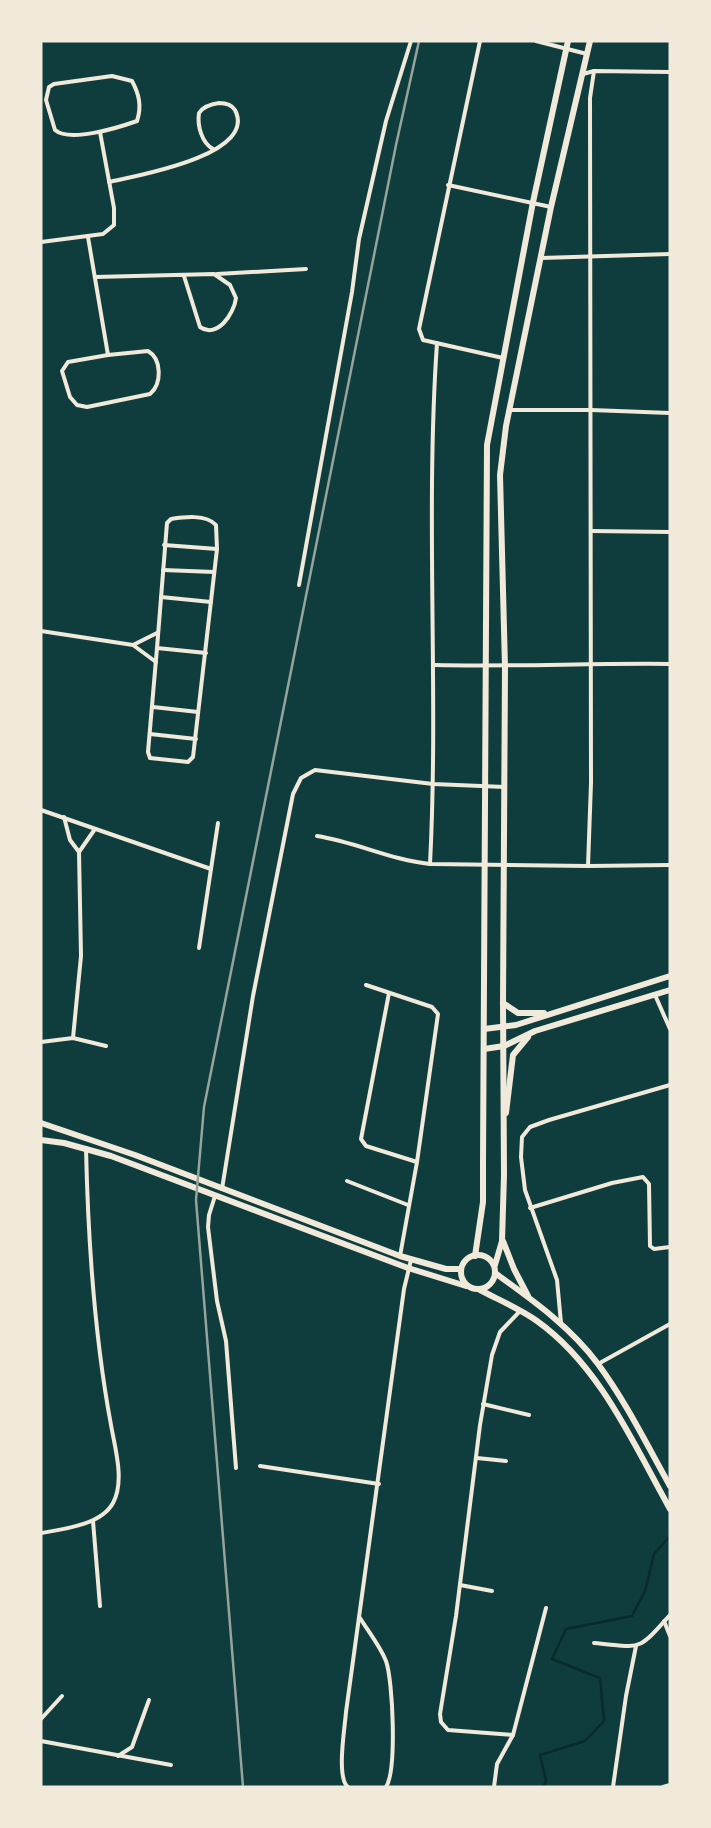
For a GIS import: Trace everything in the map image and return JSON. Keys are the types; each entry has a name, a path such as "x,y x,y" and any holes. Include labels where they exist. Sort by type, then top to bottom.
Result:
{"main road":[{"path":"480,1290 490,1284 495,1274 495,1265 502,1240 505,667 500,475 509,410 551,206 590,41"},
{"path":"475,1256 482,1202 486,865 487,445 533,202 567,45"},
{"path":"484,1029 504,1027 551,1014 670,976"},
{"path":"484,1049 504,1046 535,1031 670,990"},
{"path":"503,1003 518,1013 551,1014"},
{"path":"504,1124 509,1104 513,1055 519,1046 535,1031"},
{"path":"41,1123 283,1210 411,1260 446,1268 460,1269"},
{"path":"41,1140 86,1148 408,1268 480,1290 536,1320 562,1341 590,1372 670,1509"},
{"path":"280,1219 283,1210"},
{"path":"502,1240 514,1269 530,1299"},
{"path":"460,1269 475,1256 484,1257 495,1265"},
{"path":"460,1269 466,1286"},
{"path":"495,1274 530,1299 561,1326 598,1364 670,1486"}],"street":[{"path":"299,585 352,292 359,239 384,130 411,41"},
{"path":"480,41 419,329 420,337 423,340 504,358"},
{"path":"536,41 567,45 587,54"},
{"path":"583,74 594,71 670,72"},
{"path":"588,866 591,531 590,98 594,71"},
{"path":"112,76 132,81 140,101 137,121 100,132 73,135 63,134 55,130 46,100 49,87 54,84 112,76"},
{"path":"109,182 191,161 228,142 237,128 236,111 232,106 225,104 205,107 199,113 202,136 208,146 213,149"},
{"path":"41,242 88,237 108,232 114,225 116,219 100,132"},
{"path":"448,185 551,206"},
{"path":"88,237 108,355"},
{"path":"541,258 670,254"},
{"path":"95,277 184,276 306,269"},
{"path":"184,276 200,327 212,330 221,325 231,314 236,298 230,284 214,274"},
{"path":"430,864 435,665 432,461 436,343"},
{"path":"151,353 157,361 159,377 157,386 150,394 87,407 77,405 70,398 64,379 64,367 72,361 108,355 151,353"},
{"path":"509,410 591,410 670,413"},
{"path":"204,518 216,525 217,549 192,760 183,762 150,758 148,752 153,707 165,529 170,519 204,518"},
{"path":"591,531 670,532"},
{"path":"164,545 217,549"},
{"path":"162,570 214,572"},
{"path":"161,597 211,602"},
{"path":"41,631 133,645 156,662"},
{"path":"133,645 157,633"},
{"path":"157,648 206,653"},
{"path":"435,665 505,667 590,663 670,664"},
{"path":"153,707 198,712"},
{"path":"150,734 196,738"},
{"path":"222,1189 253,996 297,784 301,778 315,770 433,784 505,787"},
{"path":"41,810 211,869"},
{"path":"64,817 70,840 79,852 81,956 73,1038"},
{"path":"199,948 218,823"},
{"path":"79,852 95,829"},
{"path":"317,836 350,842 400,860 430,864 670,865"},
{"path":"366,985 432,1007 438,1014 417,1162 400,1256"},
{"path":"389,993 360,1139 366,1146 417,1162"},
{"path":"654,995 670,1029"},
{"path":"41,1042 73,1038 106,1046"},
{"path":"561,1326 562,1310 557,1280 530,1208 522,1170 522,1137 530,1127 670,1085"},
{"path":"41,1533 93,1520 109,1509 118,1487 117,1455 104,1386 94,1300 86,1148"},
{"path":"530,1208 612,1183 643,1177 649,1184 650,1246 654,1249 670,1247"},
{"path":"347,1182 408,1205"},
{"path":"215,1196 208,1227 218,1307 226,1341 236,1468"},
{"path":"348,1787 343,1778 342,1753 359,1618 408,1268 411,1260"},
{"path":"513,1735 448,1730 441,1722 440,1714 460,1585 483,1404 496,1341 506,1324 520,1311"},
{"path":"598,1364 670,1324"},
{"path":"483,1404 529,1415"},
{"path":"477,1458 506,1461"},
{"path":"260,1466 378,1484"},
{"path":"93,1520 100,1606"},
{"path":"460,1585 492,1591"},
{"path":"494,1787 497,1764 513,1735 546,1608"},
{"path":"594,1643 636,1646 642,1644 670,1616"},
{"path":"359,1618 387,1664 392,1712 392,1762 390,1778 386,1787"},
{"path":"664,1621 670,1636"},
{"path":"613,1787 626,1696 636,1646"},
{"path":"41,1720 62,1696"},
{"path":"118,1756 132,1747 149,1700"},
{"path":"41,1741 171,1765"},
{"path":"663,1787 670,1785"}],"waterway":[{"path":"543,1787 546,1781 540,1755 585,1741 604,1721 600,1678 552,1659 566,1629 632,1616 645,1591 654,1554 670,1536"}],"railway":[{"path":"243,1787 196,1200 204,1107 396,145 419,41"}]}
